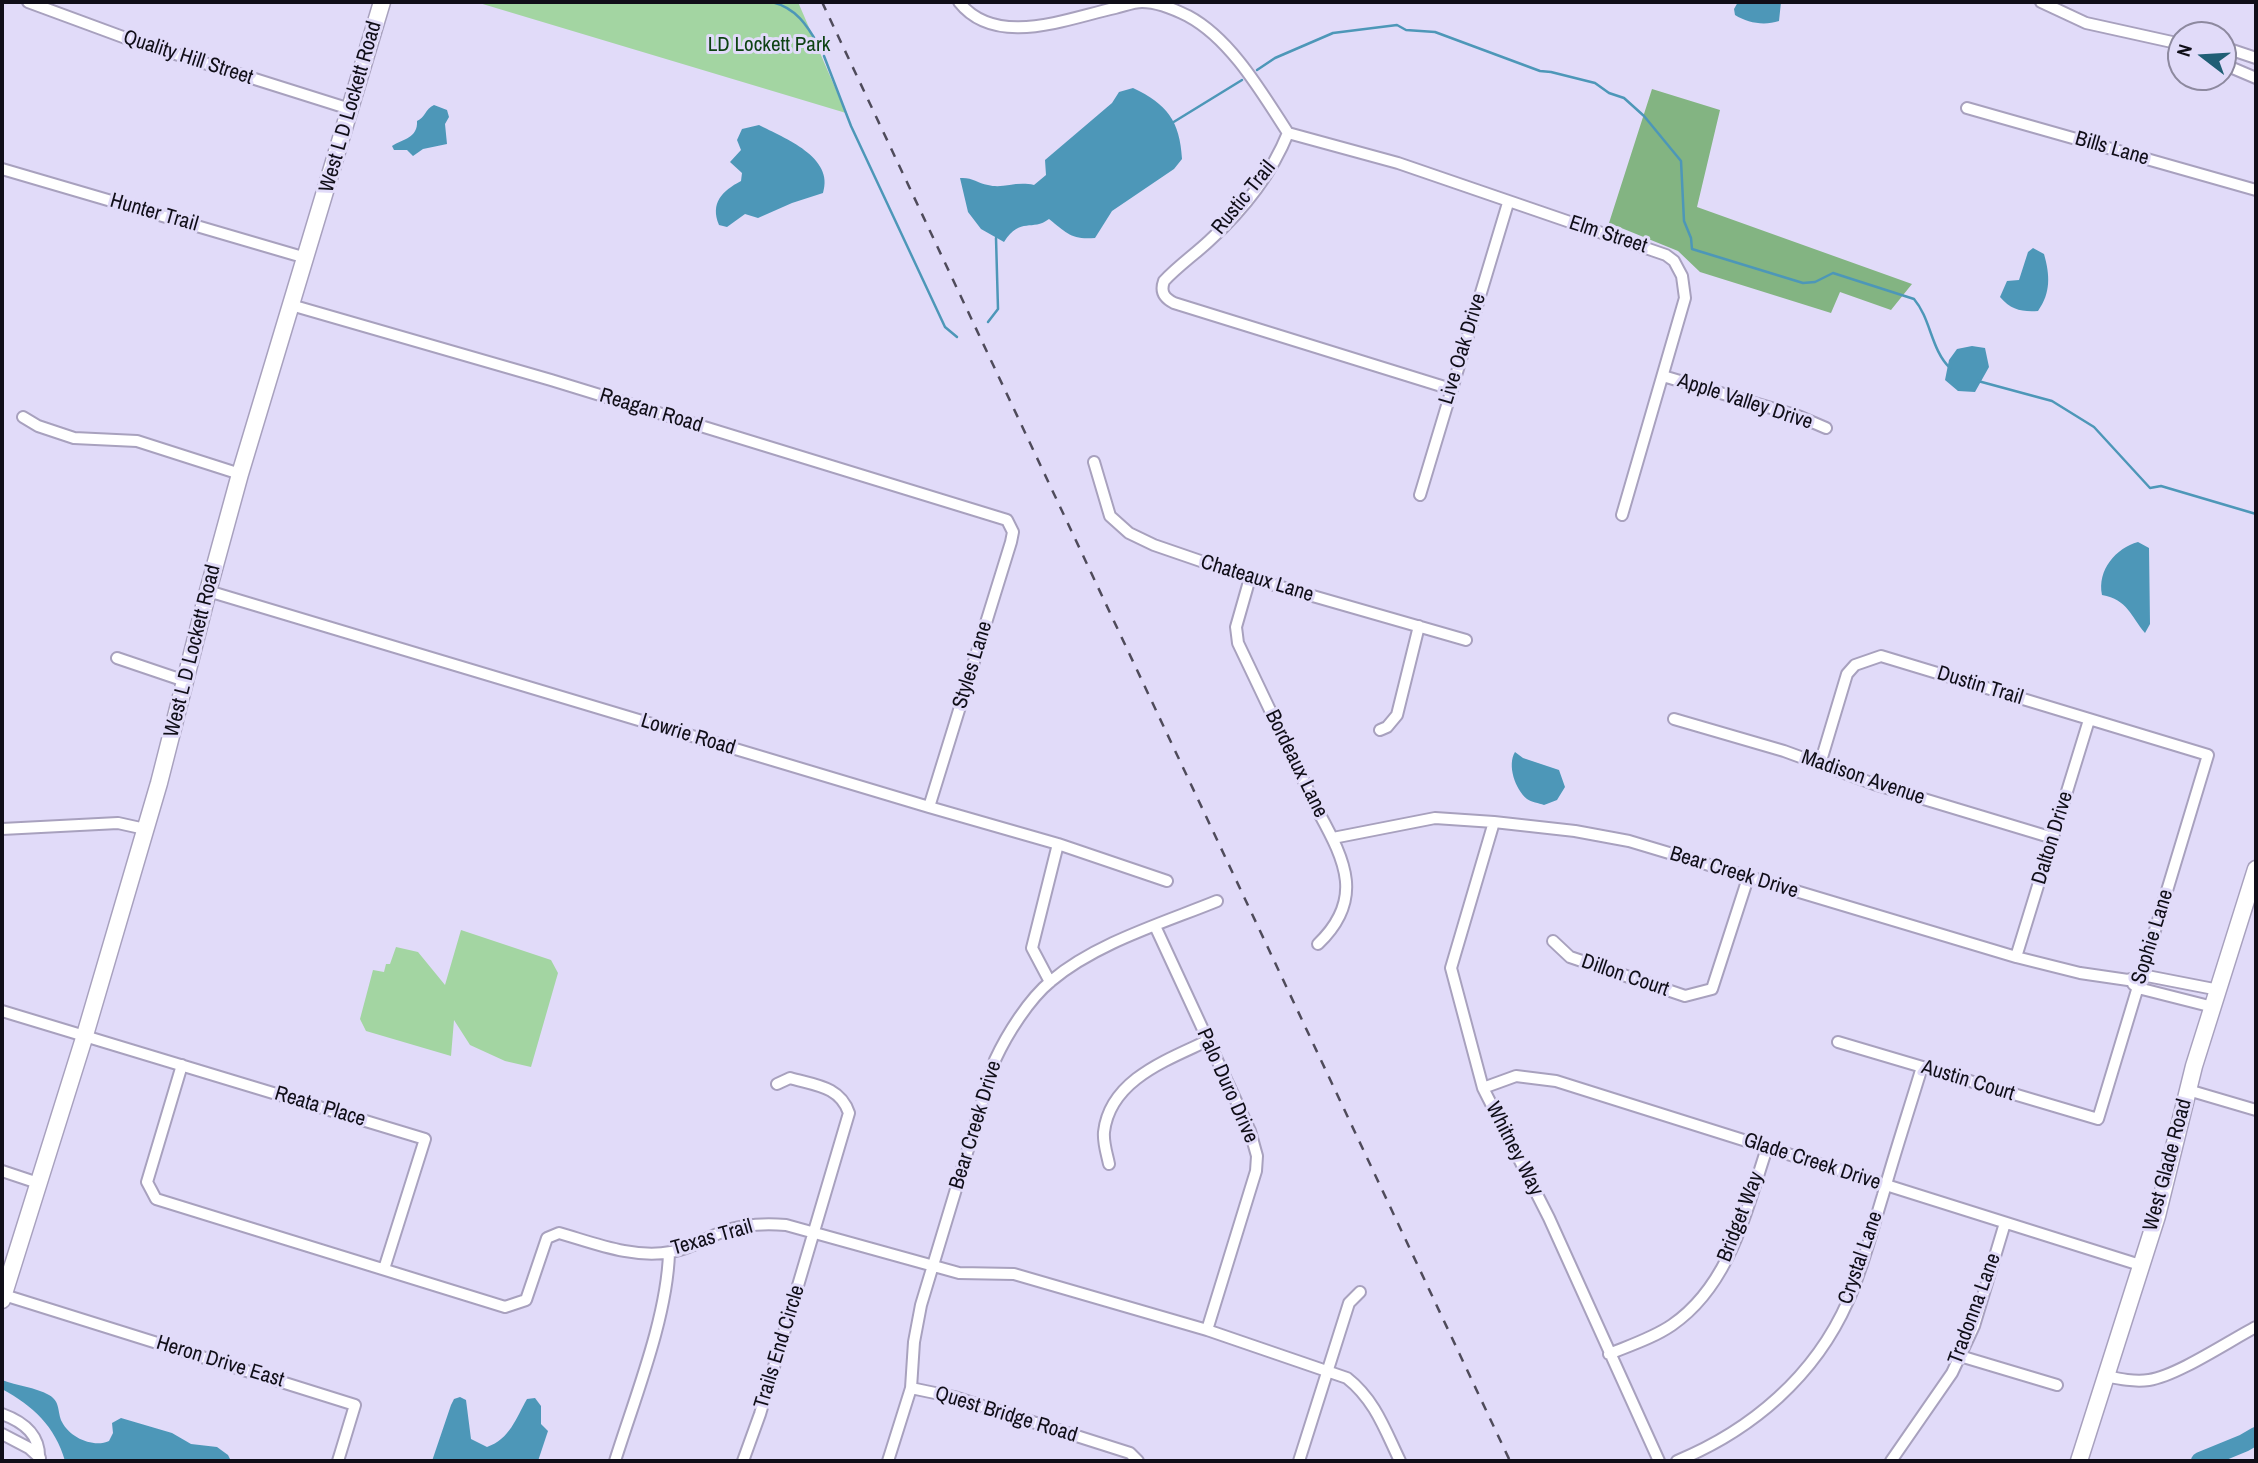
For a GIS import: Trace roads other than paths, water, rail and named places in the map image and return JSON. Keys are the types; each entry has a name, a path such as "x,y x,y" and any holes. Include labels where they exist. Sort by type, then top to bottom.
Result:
{"main road":[{"name":"West L D Lockett Road","path":"3,1298 85,1035 159,783 240,474 382,2"},
{"name":"West Glade Road","path":"2079,1461 2157,1216 2188,1090 2256,869"}],"street":[{"name":"Quality Hill Street","path":"28,2 131,40 350,109"},
{"path":"959,2 982,21 1003,27 1025,28 1140,2 1173,9 1197,21 1215,35 1260,90 1288,133"},
{"path":"2041,2 2086,23 2167,41"},
{"path":"2237,52 2256,58"},
{"path":"2237,70 2256,78"},
{"name":"Bills Lane","path":"1968,108 2256,190"},
{"name":"Elm Street","path":"1288,133 1398,163 1649,248 1674,261 1682,276 1685,298 1622,515"},
{"name":"Rustic Trail","path":"1288,133 1262,183 1223,227 1164,281 1163,295 1174,303 1451,389"},
{"name":"Hunter Trail","path":"2,169 306,258"},
{"name":"Live Oak Drive","path":"1420,495 1508,202"},
{"name":"Reagan Road","path":"291,305 551,380 984,512 1008,522"},
{"name":"Apple Valley Drive","path":"1663,376 1798,416 1826,428"},
{"path":"23,417 38,426 74,438 137,441 240,474"},
{"name":"Chateaux Lane","path":"1094,462 1110,516 1129,533 1154,545 1250,578 1466,640"},
{"name":"Styles Lane","path":"929,807 1011,542 1013,532 1008,522"},
{"name":"Bordeaux Lane","path":"1250,578 1236,627 1238,643 1314,803 1334,838 1346,872 1346,897 1341,917 1318,944"},
{"name":"Lowrie Road","path":"208,591 1058,844 1167,881"},
{"path":"1380,730 1387,727 1397,715 1419,626"},
{"name":"Dustin Trail","path":"1820,764 1847,674 1855,665 1881,656 2208,755"},
{"path":"117,658 185,681"},
{"name":"Madison Avenue","path":"1674,719 1820,764 1874,784 2053,838"},
{"name":"Dalton Drive","path":"2016,957 2089,719"},
{"name":"Sophie Lane","path":"2098,1119 2208,755"},
{"name":"Bear Creek Drive","path":"1334,838 1435,818 1575,831 1629,841 2016,957 2080,973 2128,980 2142,975"},
{"name":"Whitney Way","path":"1494,822 1451,968 1483,1088 1549,1218 1659,1461"},
{"path":"2,830 118,823 145,829"},
{"path":"1050,982 1032,948 1058,844"},
{"name":"Dillon Court","path":"1553,941 1570,957 1685,996 1712,989 1748,878"},
{"name":"Bear Creek Drive","path":"888,1461 911,1388 917,1324 933,1265 995,1060 1013,1025 1050,982 1093,953 1217,901"},
{"name":"Palo Duro Drive","path":"1155,926 1250,1131 1257,1156 1252,1188 1207,1330"},
{"path":"2142,975 2218,989"},
{"path":"2128,980 2138,988 2213,1007"},
{"name":"Reata Place","path":"2,1011 425,1139 384,1269"},
{"path":"1109,1164 1104,1131 1108,1117 1122,1093 1147,1070 1207,1041"},
{"name":"Austin Court","path":"1838,1042 2098,1119"},
{"name":"Texas Trail","path":"182,1065 148,1182 156,1199 505,1307 526,1300 547,1238 559,1233 615,1250 669,1252 695,1246 720,1233 761,1223 786,1225 959,1273 1014,1274 1207,1330 1346,1378 1373,1404 1400,1461"},
{"name":"Crystal Lane","path":"1677,1461 1728,1437 1755,1419 1796,1381 1817,1356 1849,1301 1923,1067"},
{"name":"Glade Creek Drive","path":"1483,1088 1516,1076 1556,1081 2140,1265"},
{"name":"Trails End Circle","path":"743,1461 760,1414 849,1113 845,1100 835,1092 790,1078 777,1084"},
{"path":"2188,1090 2256,1110"},
{"name":"Bridget Way","path":"1609,1354 1674,1324 1714,1282 1729,1256 1767,1148"},
{"path":"2,1171 38,1183"},
{"name":"Tradonna Lane","path":"1891,1461 1952,1373 1974,1326 2005,1223"},
{"path":"615,1461 660,1314 668,1278 669,1252"},
{"path":"1298,1461 1349,1303 1360,1292"},
{"name":"Heron Drive East","path":"3,1298 29,1303 355,1405 338,1461"},
{"path":"2106,1376 2137,1381 2152,1380 2171,1373 2256,1326"},
{"path":"1960,1356 2057,1385"},
{"name":"Quest Bridge Road","path":"911,1388 954,1396 1129,1453 1138,1461"},
{"path":"2,1414 20,1421 39,1444 40,1460"},
{"path":"2,1434 29,1448 40,1460"}],"water":[{"path":"1738,2 1781,2 1779,21 1762,23 1740,18 1735,15 1734,9"},
{"path":"1133,88 1155,100 1175,124 1182,159 1174,169 1112,211 1095,238 1075,237 1049,219 1016,229 1004,242 981,229 968,212 960,178 994,186 1034,185 1046,175 1045,160 1112,103 1119,92"},
{"path":"434,105 447,110 447,144 423,149 413,156 407,150 394,150 392,146 412,135 417,121"},
{"path":"759,125 805,150 815,159 825,180 823,193 758,218 745,214 727,227 719,225 716,210 720,198 741,181 742,173 730,162 741,150 737,140 742,129"},
{"path":"2033,248 2044,254 2048,277 2047,291 2038,311 2013,307 2000,297 2007,281 2019,280 2028,252"},
{"path":"1972,346 1985,348 1989,367 1975,392 1958,391 1945,380 1949,360 1957,349"},
{"path":"2138,542 2149,548 2150,624 2145,633 2123,604 2102,595 2101,586 2102,577 2110,561 2122,549"},
{"path":"1515,752 1523,758 1559,770 1565,787 1557,800 1544,805 1523,795 1512,770"},
{"path":"2,1380 49,1395 57,1404 60,1418 66,1428 83,1440 96,1443 109,1441 113,1433 112,1423 121,1418 172,1433 191,1444 217,1447 228,1455 231,1461 65,1461 49,1427 24,1402 2,1389"},
{"path":"460,1397 466,1400 471,1439 487,1447 507,1433 527,1399 535,1398 541,1406 541,1424 548,1431 538,1461 432,1461 451,1405 454,1399"}],"waterway":[{"path":"772,2 788,8 800,18 819,46"},
{"path":"1257,70 1275,58 1333,33 1397,25 1406,30 1435,32 1540,71 1595,83 1609,93 1624,98 1644,116 1681,161 1684,221 1692,249 1803,283 1815,282 1833,273 1914,299 1939,352 1950,368"},
{"path":"824,56 851,126 945,327 957,337"},
{"path":"1172,123 1242,80"},
{"path":"988,322 998,309 996,238"},
{"path":"1978,381 2052,401 2094,427 2150,488 2161,486 2256,514"},
{"path":"2200,1461 2256,1436"}],"railway":[{"path":"822,2 1510,1461"}],"park label":[{"name":"LD Lockett Park","path":"769,45"}]}
